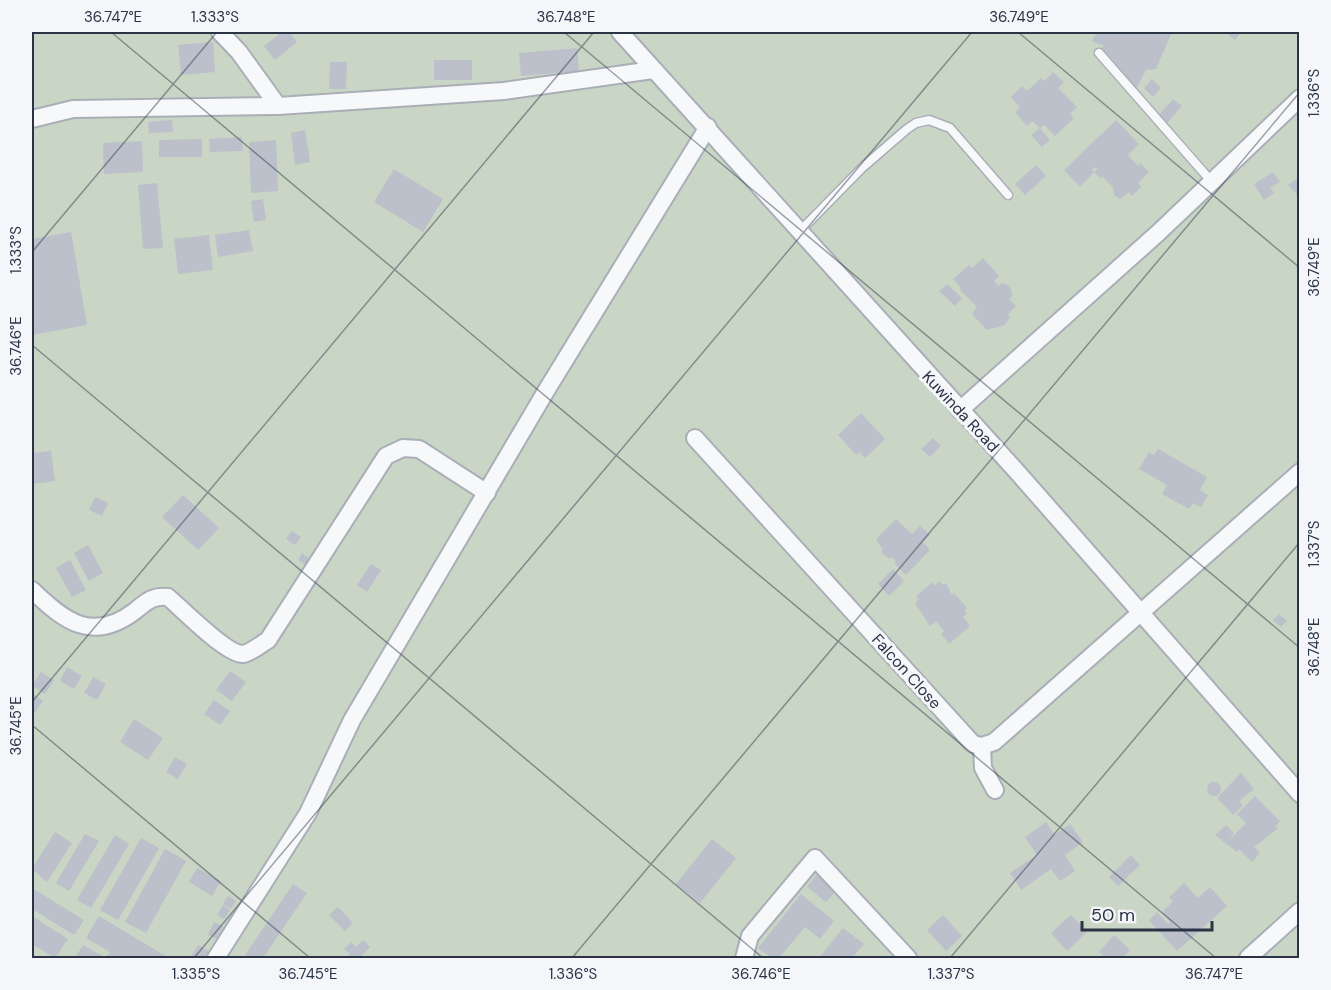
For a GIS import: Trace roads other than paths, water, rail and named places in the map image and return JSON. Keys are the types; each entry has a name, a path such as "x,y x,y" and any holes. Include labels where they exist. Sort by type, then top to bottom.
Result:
{"street":[{"path":"220,32 239,52 278,106"},
{"name":"Kuwinda Road","path":"620,32 708,127 1299,794"},
{"path":"32,119 73,110 278,106 504,91 653,70"},
{"path":"960,410 1212,182 1299,98"},
{"path":"216,958 308,813 352,720 546,391 708,127"},
{"name":"Falcon Close","path":"695,438 973,744 982,746"},
{"path":"32,590 52,610 72,622 96,629 119,623 150,599 159,596 168,597 224,646 235,653 246,654 268,640 386,456 403,448 419,449 487,493"},
{"path":"995,790 982,768 982,746 994,742 1299,472"},
{"path":"744,958 750,936 815,858 908,958"},
{"path":"1248,958 1299,911"}],"lane":[{"path":"1099,53 1212,182"},
{"path":"799,232 863,167 907,129 916,123 929,120 950,128 1008,195"}]}
